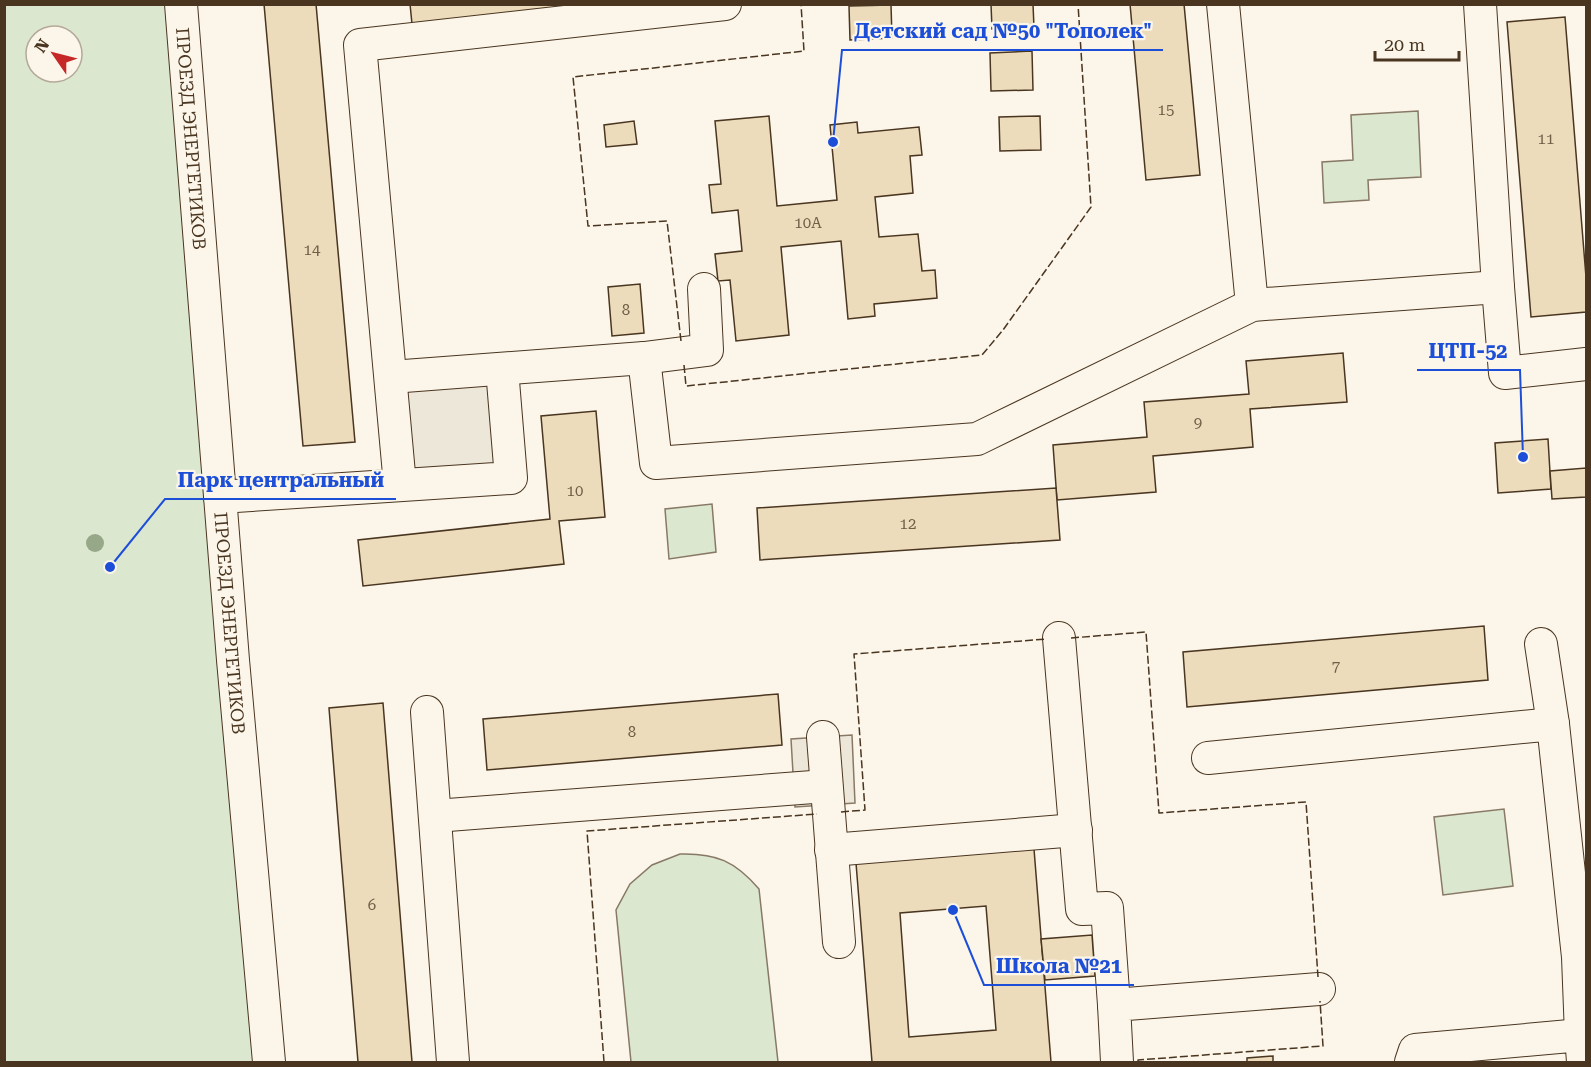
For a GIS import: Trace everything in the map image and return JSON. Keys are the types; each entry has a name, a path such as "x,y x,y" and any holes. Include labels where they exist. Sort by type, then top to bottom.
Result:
{"street":[{"name":"ПРОЕЗД ЭНЕРГЕТИКОВ","path":"181,4 220,497 269,1062"},
{"path":"400,485 360,45 725,4"},
{"path":"1223,4 1252,305"},
{"path":"1480,4 1497,287 1505,373 1587,364"},
{"path":"644,358 656,463 977,440 1252,305 1497,287"},
{"path":"391,376 644,358 707,350 704,289"},
{"path":"220,497 512,478 502,369"},
{"path":"1059,638 1082,909 1107,908 1117,1062"},
{"path":"1411,1062 1415,1050 1582,1049 1578,957 1553,724 1540,644"},
{"path":"427,712 453,1062"},
{"path":"1208,758 1553,724"},
{"path":"823,737 838,942"},
{"path":"435,816 826,786"},
{"path":"831,849 1076,830"},
{"path":"1114,1005 1319,989"}],"green space":[{"path":"5,5 168,5 259,1062 5,1062"},
{"path":"1418,111 1421,177 1368,180 1369,200 1324,203 1322,162 1353,160 1351,115"},
{"path":"712,504 716,552 669,559 665,509"},
{"path":"1504,809 1513,886 1443,895 1434,817"},
{"path":"680,854 704,855 724,861 742,872 759,889 778,1062 631,1062 616,910 630,884 652,865"}],"shaded area":[{"path":"502,369 511,478 400,485 391,377"},
{"path":"852,735 855,803 795,807 791,739"}],"building":[{"path":"264,4 316,4 355,442 303,446"},
{"path":"410,4 596,4 412,24"},
{"path":"991,4 1033,4 1034,28 992,29"},
{"path":"1130,4 1184,4 1200,175 1146,180"},
{"path":"891,5 892,38 850,40 849,6"},
{"path":"1565,17 1586,277 1586,312 1531,317 1507,22"},
{"path":"1032,51 1033,90 991,91 990,53"},
{"path":"769,116 777,206 837,200 830,125 857,122 858,133 919,127 922,155 910,156 913,193 875,197 879,237 918,234 922,271 935,270 937,298 874,304 875,316 848,319 841,241 781,247 789,335 736,341 730,280 718,281 715,254 742,251 738,210 712,213 709,185 721,184 715,121"},
{"path":"1040,116 1041,150 1000,151 999,117"},
{"path":"634,121 637,144 606,147 604,125"},
{"path":"640,284 644,333 612,336 608,287"},
{"path":"1343,353 1347,402 1250,409 1253,447 1153,456 1156,492 1057,500 1053,445 1147,437 1144,402 1249,394 1246,361"},
{"path":"596,411 605,517 559,521 564,564 363,586 358,540 550,519 541,416"},
{"path":"1548,439 1551,489 1498,493 1495,443"},
{"path":"1586,468 1586,497 1552,499 1550,471"},
{"path":"1056,488 1060,540 760,560 757,508"},
{"path":"1484,626 1488,680 1187,707 1183,652"},
{"path":"778,694 782,745 487,770 483,719"},
{"path":"383,703 412,1062 358,1062 341,857 329,708"},
{"path":"1034,849 1051,1062 872,1062 856,863","holes":["986,906 996,1030 909,1037 900,913"]},
{"path":"1092,935 1095,976 1045,980 1041,939"},
{"path":"1273,1056 1273,1062 1247,1062 1247,1058"}],"fence":[{"path":"681,341 667,221 588,226 573,77 804,51 801,4"},
{"path":"684,365 686,386 982,355 1003,330 1091,207 1078,4"},
{"path":"1071,638 1146,632 1159,813 1306,802 1318,977"},
{"path":"841,812 865,810 854,654 1047,639"},
{"path":"604,1062 587,831 817,814"},
{"path":"1138,1062 1138,1060 1323,1046 1320,1001"}],"place":[{"name":"Детский сад №50 \"Тополек\"","path":"833,142"},
{"name":"ЦТП-52","path":"1523,457"},
{"name":"Парк центральный","path":"110,567"},
{"name":"Школа №21","path":"953,910"}]}
